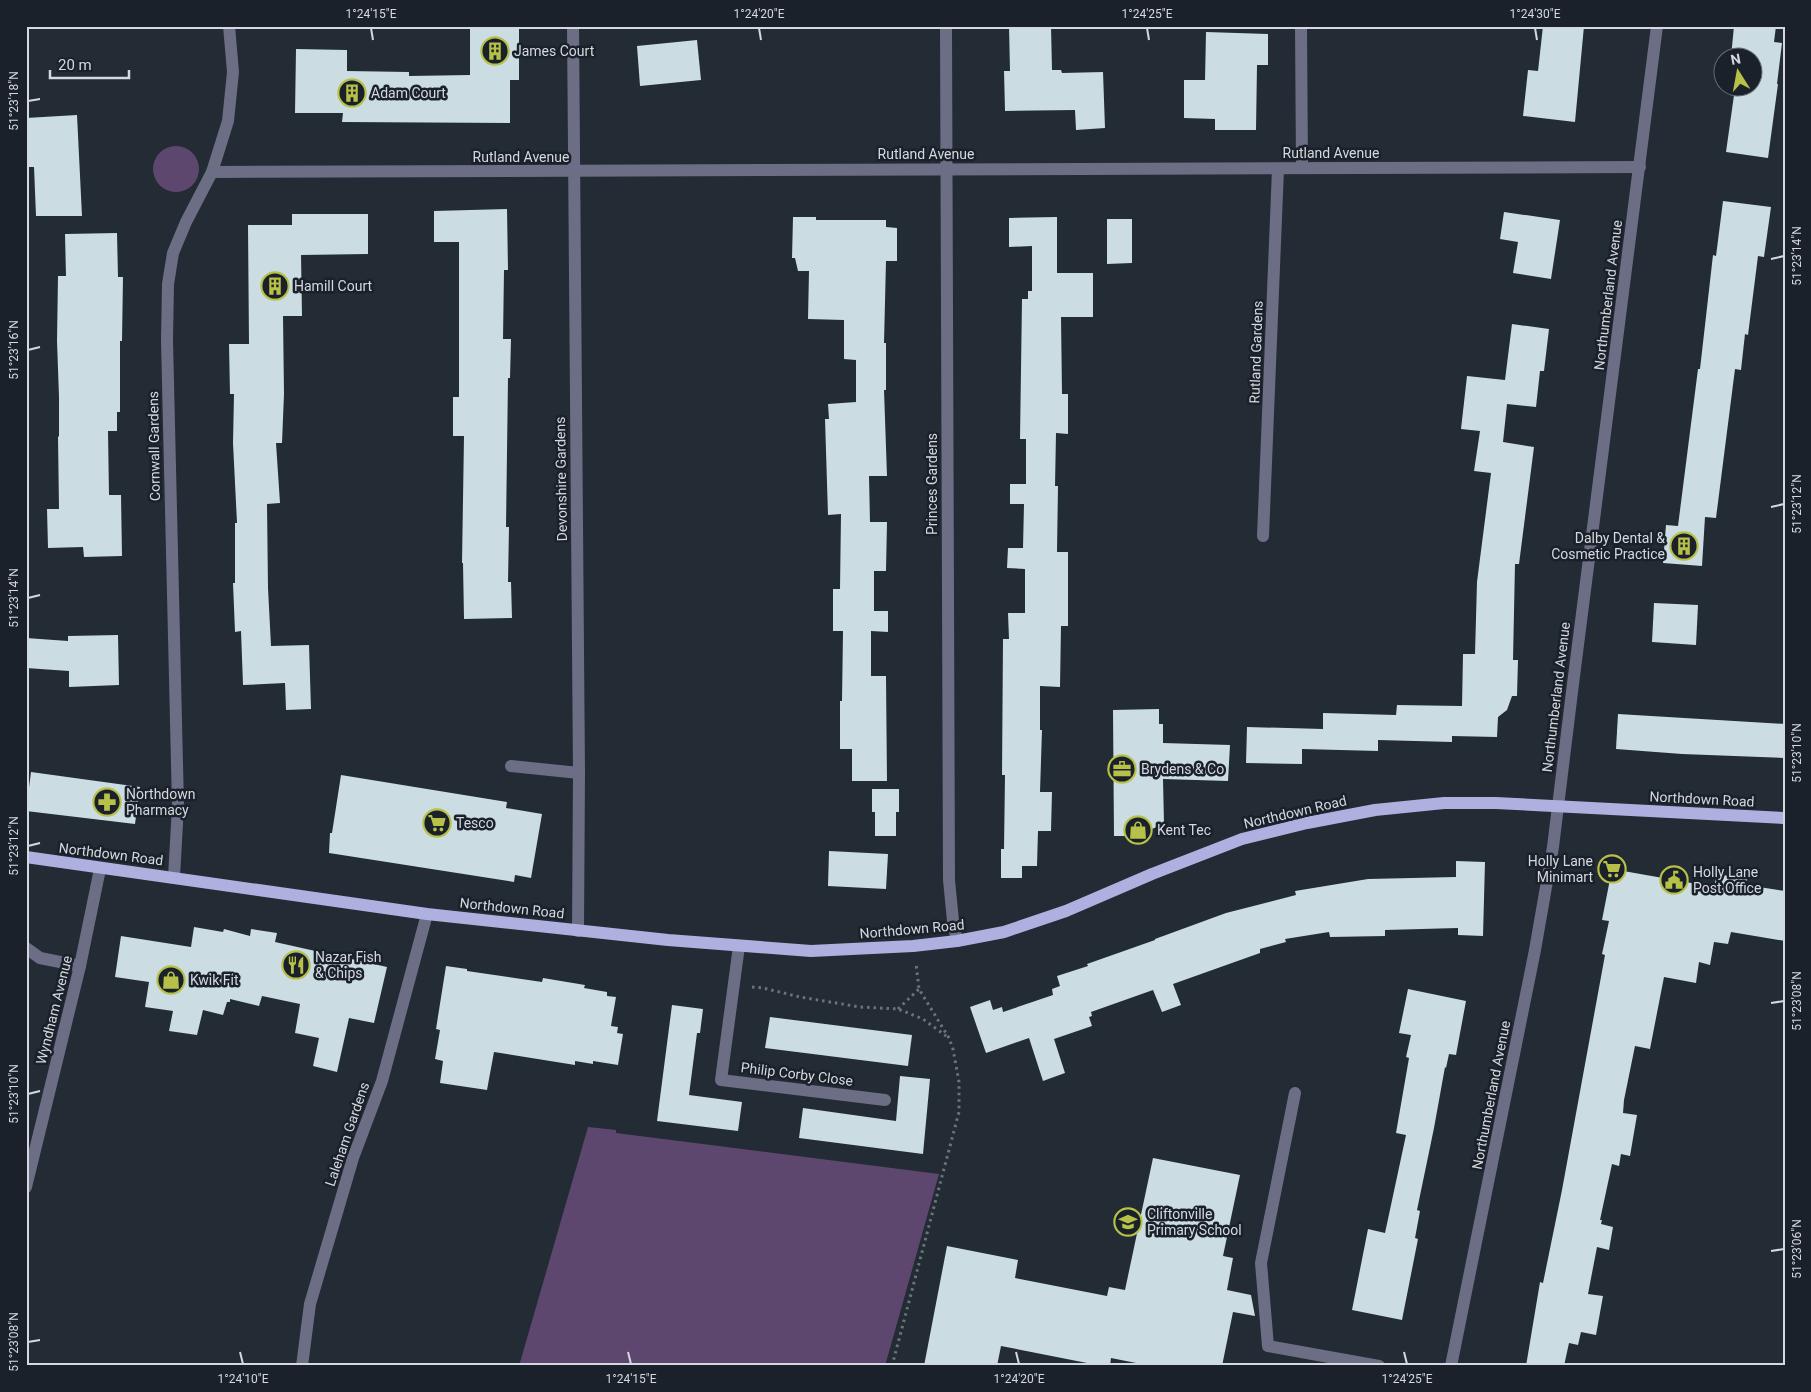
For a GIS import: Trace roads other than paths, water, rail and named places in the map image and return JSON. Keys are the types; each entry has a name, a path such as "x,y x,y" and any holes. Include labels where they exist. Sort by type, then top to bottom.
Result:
{"main road":[{"name":"Northdown Road","path":"26,857 427,914 578,931 811,951 913,946 957,941 1004,932 1066,911 1152,874 1242,839 1307,823 1375,810 1444,803 1496,803 1785,818"}],"street":[{"name":"Cornwall Gardens","path":"174,877 178,806 167,340 168,284 173,253 186,222 212,172 228,121 233,72 229,26"},
{"name":"Devonshire Gardens","path":"573,26 579,773 578,931"},
{"name":"Princes Gardens","path":"946,26 949,880 957,941"},
{"path":"1301,26 1302,168"},
{"name":"Northumberland Avenue","path":"1451,1366 1535,950 1553,847 1657,26"},
{"name":"Rutland Avenue","path":"212,172 1640,167"},
{"name":"Rutland Gardens","path":"1263,536 1278,169"},
{"path":"511,766 579,773"},
{"name":"Wyndham Avenue","path":"26,1187 80,966 100,868"},
{"name":"Laleham Gardens","path":"302,1366 310,1304 352,1158 382,1081 427,914"},
{"name":"Philip Corby Close","path":"739,946 721,1080 885,1100"},
{"path":"26,948 40,958 80,966"},
{"path":"1295,1093 1261,1263 1268,1346 1379,1366"}],"place":[{"name":"James Court","path":"495,51"},
{"name":"Adam Court","path":"352,93"},
{"name":"Hamill Court","path":"275,286"},
{"name":"Dalby Dental & Cosmetic Practice","path":"1684,546"},
{"name":"Brydens & Co","path":"1122,769"},
{"name":"Northdown Pharmacy","path":"107,802"},
{"name":"Tesco","path":"437,823"},
{"name":"Kent Tec","path":"1138,830"},
{"name":"Holly Lane Minimart","path":"1612,869"},
{"name":"Holly Lane Post Office","path":"1674,880"},
{"name":"Nazar Fish & Chips","path":"296,965"},
{"name":"Kwik Fit","path":"171,980"},
{"name":"Cliftonville Primary School","path":"1128,1222"}]}
